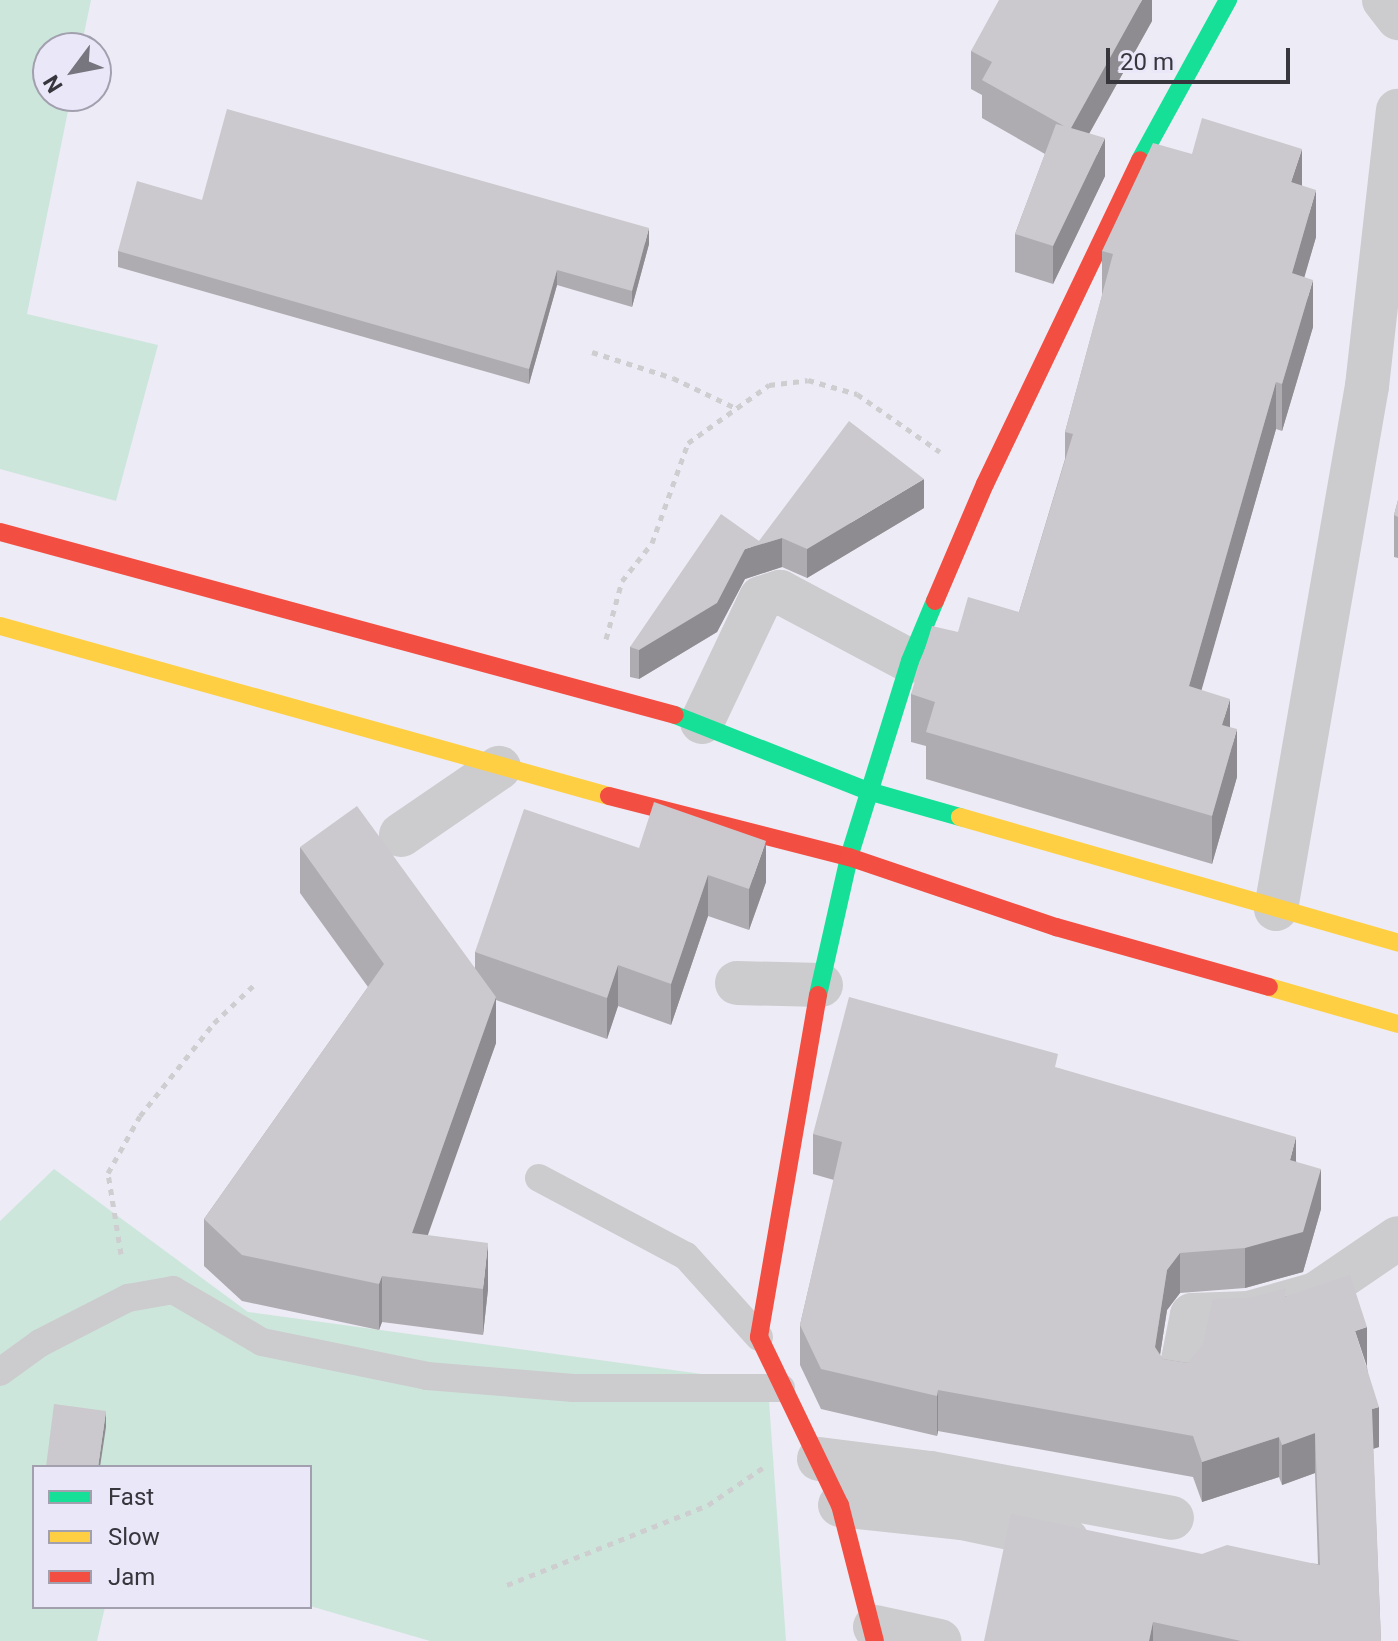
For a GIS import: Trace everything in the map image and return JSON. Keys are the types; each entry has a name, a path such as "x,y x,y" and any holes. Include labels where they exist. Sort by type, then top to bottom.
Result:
{"street":[{"path":"939,1641 875,1634 840,1505 759,1337 783,1168 849,857 910,661 985,484 1144,152 1228,0"},
{"path":"1384,0 1398,18"},
{"path":"1276,909 1383,390 1398,111"},
{"path":"0,532 702,722 868,791 1398,943"},
{"path":"702,722 761,598 780,592 910,661"},
{"path":"0,626 499,768 849,857 1056,927 1398,1024"},
{"path":"401,835 499,768"},
{"path":"737,983 821,985"},
{"path":"1179,1380 1192,1315 1249,1313 1316,1294 1398,1238"},
{"path":"813,1448 1172,1518"},
{"path":"840,1505 962,1518 1115,1551"}],"lane":[{"path":"539,1178 686,1256 759,1337"},
{"path":"0,1372 40,1343 128,1298 173,1290 262,1342 427,1376 574,1388 781,1388"}],"path":[{"path":"592,352 673,378 737,409"},
{"path":"592,690 622,581 652,543 688,443 769,385 808,380 857,394 985,484"},
{"path":"128,1298 108,1173 140,1116 214,1023 256,983"},
{"path":"507,1585 708,1505 813,1448"}],"green space":[{"path":"0,0 91,0 84,32 32,32 32,112 68,112 27,314 158,345 116,501 0,469"},
{"path":"54,1169 248,1312 731,1378 769,1401 786,1641 430,1641 312,1607 312,1465 32,1465 32,1609 105,1609 97,1641 0,1641 0,1221"}],"building":[{"path":"999,0 1142,0 1071,128 1105,138 1053,246 1015,234 1056,124 1064,126 982,80 992,62 971,51"},
{"path":"227,109 649,228 632,291 557,270 529,369 118,251 137,181 202,200"},
{"path":"1202,118 1302,149 1291,182 1316,190 1292,273 1313,280 1282,384 1276,382 1189,686 1230,699 1222,725 1237,729 1212,816 926,732 935,702 911,694 932,626 958,632 968,597 1019,612 1073,434 1065,432 1113,254 1102,251 1153,143 1192,154"},
{"path":"849,421 924,479 807,549 782,538 745,549 717,603 639,650 630,647 721,514 759,541"},
{"path":"654,802 766,841 749,889 708,875 671,984 618,965 607,998 475,952 524,809 639,848"},
{"path":"357,806 496,997 412,1233 488,1243 483,1289 382,1276 379,1284 242,1255 204,1219 384,964 300,847"},
{"path":"849,997 1058,1054 1055,1067 1296,1137 1290,1160 1321,1169 1303,1232 1245,1248 1180,1253 1167,1270 1155,1347 1163,1359 1188,1363 1203,1345 1213,1299 1250,1298 1286,1288 1284,1297 1350,1275 1367,1327 1355,1331 1379,1407 1372,1409 1381,1641 1241,1641 1153,1622 1149,1641 984,1641 1011,1514 1202,1554 1227,1545 1320,1565 1315,1433 1282,1445 1279,1437 1202,1462 1193,1436 938,1390 937,1396 821,1369 800,1325 842,1142 813,1134"},
{"path":"54,1404 106,1411 98,1465 46,1465"}],"traffic: fast":[{"path":"1140,160 1228,0"},
{"path":"818,995 849,857 910,661 935,601"},
{"path":"675,715 868,791 960,817"}],"traffic: slow":[{"path":"0,626 609,796"},
{"path":"960,817 1398,943"},
{"path":"1269,987 1398,1024"}],"traffic: jam":[{"path":"935,601 985,484 1140,160"},
{"path":"0,532 675,715"},
{"path":"609,796 849,857 1056,927 1269,987"},
{"path":"818,995 759,1337 840,1505 875,1641"}]}
